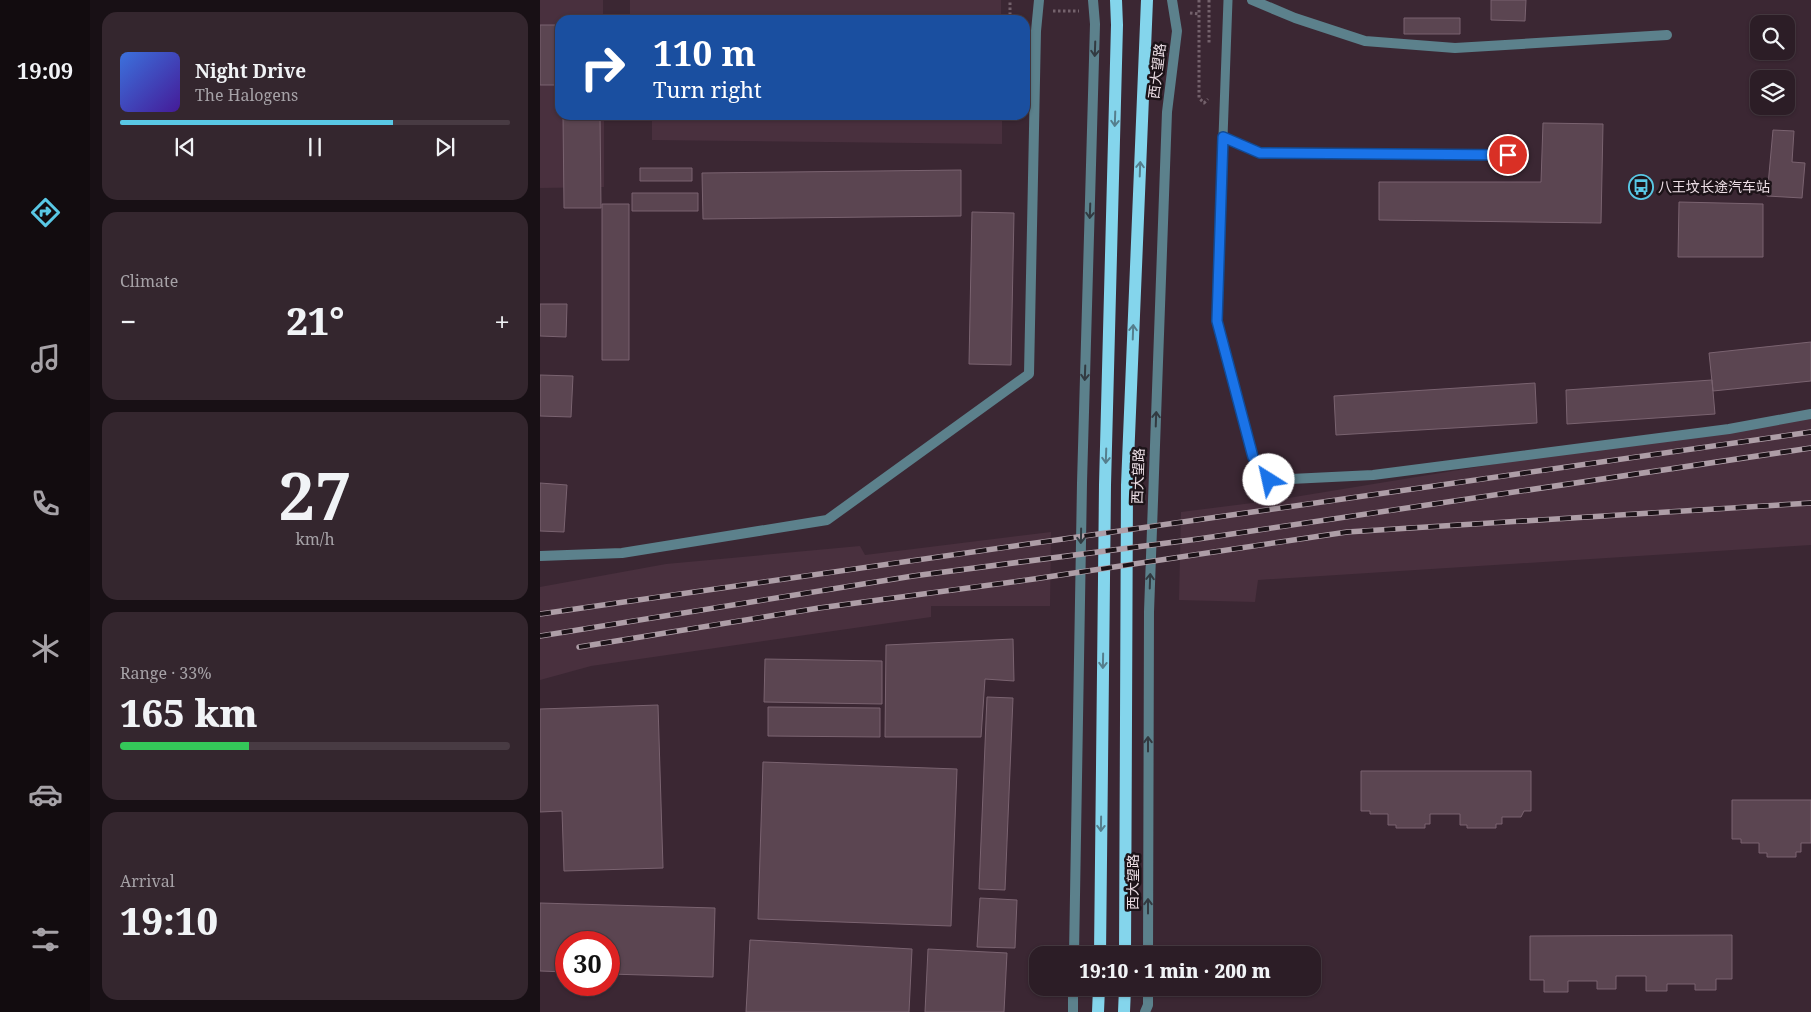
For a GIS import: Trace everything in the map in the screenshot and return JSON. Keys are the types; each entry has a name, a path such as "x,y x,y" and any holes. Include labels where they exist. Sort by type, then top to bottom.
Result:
{"main road":[{"path":"1100,946 1105,485 1117,25 1116,0"},
{"name":"西大望路","path":"1125,946 1127,485 1147,0"},
{"path":"1098,1012 1099,996"},
{"path":"1124,1012 1125,996"}],"street":[{"path":"540,556 622,553 828,520 1029,374 1036,31 1039,0"},
{"path":"1074,946 1082,483 1096,24 1093,0"},
{"name":"西大望路","path":"1148,946 1149,612 1167,112 1177,31 1172,0"},
{"path":"1252,0 1295,18 1365,40 1455,48 1666,35"},
{"path":"1223,137 1217,321 1253,457 1269,480 1373,475 1730,428 1811,414"},
{"path":"1073,1012 1074,996"},
{"path":"1145,1012 1148,1005 1148,996"}],"lane":[{"path":"1228,0 1223,137 1260,153 1508,155"}],"path":[{"path":"1010,0 1010,15"},
{"path":"1199,0 1199,14"}],"shaded area":[{"path":"540,0 603,0 603,15 555,15 555,120 604,120 604,187 540,188"},
{"path":"630,0 1001,0 1001,15 630,15"},
{"path":"652,120 1002,120 1002,144 652,140"},
{"path":"1811,412 1811,545 1258,580 1255,602 1179,600 1181,512 1276,500"},
{"path":"1051,532 1050,606 931,606 931,617 591,666 540,680 540,587 666,564 860,546 865,555"}],"building":[{"path":"1491,0 1526,0 1525,21 1491,20"},
{"path":"1404,18 1460,18 1460,34 1404,34"},
{"path":"540,25 555,25 555,85 540,85"},
{"path":"563,120 600,120 601,208 564,208"},
{"path":"1543,123 1603,124 1601,223 1379,220 1379,182 1541,182"},
{"path":"1773,130 1794,131 1792,162 1805,163 1802,198 1767,196"},
{"path":"640,168 692,168 692,181 640,181"},
{"path":"961,170 961,216 703,219 702,173"},
{"path":"632,193 698,193 698,211 632,211"},
{"path":"1679,202 1763,204 1763,257 1678,257"},
{"path":"602,204 629,204 629,360 602,360"},
{"path":"972,212 1014,213 1011,365 969,364"},
{"path":"540,304 567,304 566,337 540,336"},
{"path":"1811,342 1811,381 1713,391 1709,353"},
{"path":"540,375 573,376 571,417 540,416"},
{"path":"1712,380 1715,414 1567,424 1566,390"},
{"path":"1535,383 1537,423 1336,435 1334,396"},
{"path":"540,483 567,485 564,532 540,531"},
{"path":"1013,639 1014,681 985,679 981,737 885,737 886,645"},
{"path":"765,659 882,661 882,704 764,702"},
{"path":"987,697 1013,698 1005,890 979,889"},
{"path":"658,705 663,868 564,871 562,811 540,812 540,709"},
{"path":"768,707 880,708 880,737 768,736"},
{"path":"763,762 957,769 951,926 758,919"},
{"path":"1361,771 1531,771 1531,811 1524,811 1521,817 1502,817 1502,824 1496,824 1496,828 1467,828 1467,825 1460,825 1460,814 1430,814 1430,824 1425,824 1425,828 1396,828 1396,825 1388,825 1388,814 1370,814 1370,811 1361,811"},
{"path":"1732,800 1811,800 1811,843 1801,843 1801,852 1796,852 1796,857 1767,857 1767,853 1759,853 1759,843 1741,843 1741,839 1732,839"},
{"path":"980,898 1017,900 1015,948 977,947"},
{"path":"540,903 715,908 713,977 620,974 620,931 555,931 555,972 540,971"},
{"path":"1732,935 1732,979 1716,979 1716,990 1695,990 1695,984 1667,984 1667,991 1646,991 1646,976 1616,976 1616,989 1597,989 1597,981 1568,981 1568,992 1544,992 1544,980 1530,980 1530,936"},
{"path":"750,940 912,949 909,1012 746,1012"},
{"path":"928,949 1007,953 1004,1012 925,1012"}],"railway":[{"path":"540,614 1811,432"},
{"path":"540,636 913,576 1198,539 1811,448"},
{"path":"579,647 819,608 1034,579 1347,532 1811,503"}],"place":[{"name":"八王坟长途汽车站","path":"1641,187"}],"route":[{"path":"1269,480 1253,457 1217,321 1223,137 1260,153 1508,155"}]}
